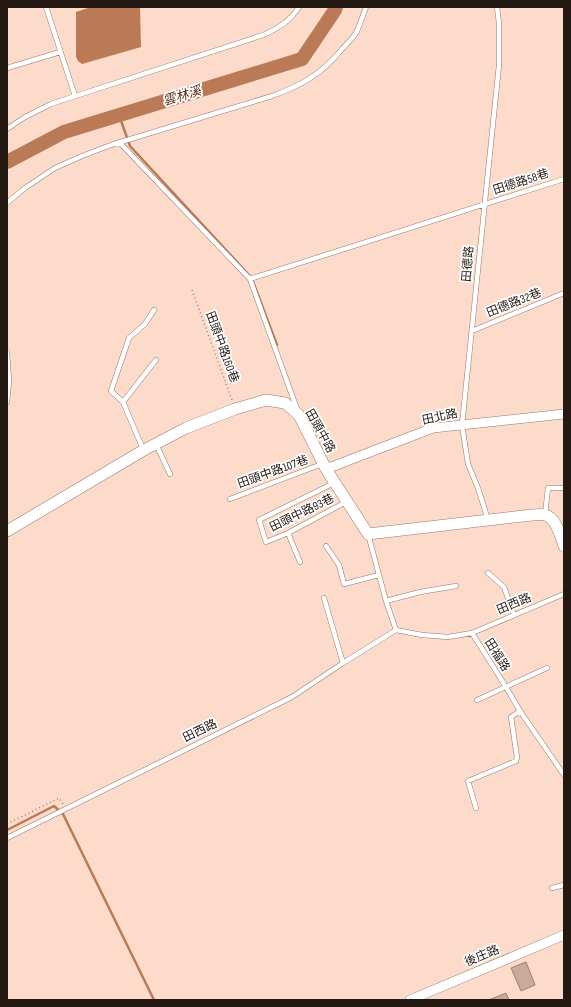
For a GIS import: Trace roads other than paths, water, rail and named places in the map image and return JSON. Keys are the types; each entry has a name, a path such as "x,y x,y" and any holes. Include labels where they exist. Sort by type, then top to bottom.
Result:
{"street":[{"name":"田頭中路","path":"7,531 144,450 186,428 266,400 285,403 299,415 325,466 368,534"},
{"name":"田北路","path":"325,466 433,428 564,414"},
{"path":"368,534 545,515 550,518 559,530 564,546"},
{"name":"後庄路","path":"410,1000 564,935"}],"lane":[{"path":"46,7 75,96"},
{"path":"7,129 25,117 51,104 264,35 280,28 288,21 299,7"},
{"path":"7,203 25,188 55,168 82,156 272,96 308,81 334,60 355,34 366,7"},
{"name":"田德路","path":"488,520 478,488 468,464 462,425 499,65 499,23 497,7"},
{"path":"7,68 60,52"},
{"path":"120,143 250,279 299,415"},
{"name":"田德路58巷","path":"250,279 564,179"},
{"name":"田德路32巷","path":"472,330 564,293"},
{"path":"144,450 123,402 111,391 129,338 145,324 154,310"},
{"path":"7,352 9,381 7,402"},
{"path":"123,402 156,360"},
{"path":"156,444 170,474"},
{"name":"田頭中路107巷","path":"230,498 325,466"},
{"name":"田頭中路93巷","path":"336,482 259,520 266,542 288,533 348,502"},
{"path":"545,515 548,488 564,488"},
{"path":"288,533 300,562"},
{"path":"368,534 386,601 396,630"},
{"path":"326,546 340,565 344,584 379,575"},
{"path":"488,573 504,587 514,615"},
{"path":"386,601 420,592 456,586"},
{"name":"田西路","path":"472,633 564,594"},
{"path":"324,598 343,663"},
{"name":"田西路","path":"7,838 292,697 396,630"},
{"name":"田福路","path":"396,630 448,638 472,633 520,711 564,775"},
{"path":"477,700 547,668"},
{"path":"476,808 468,781 516,761 517,757 511,717 520,711"},
{"path":"552,888 564,885"}],"waterway":[{"name":"雲林溪","path":"7,162 64,132 302,59 336,7"},
{"path":"119,115 130,146 249,275"},
{"path":"252,279 277,345"},
{"path":"7,830 54,806 63,814 154,1000"}]}
